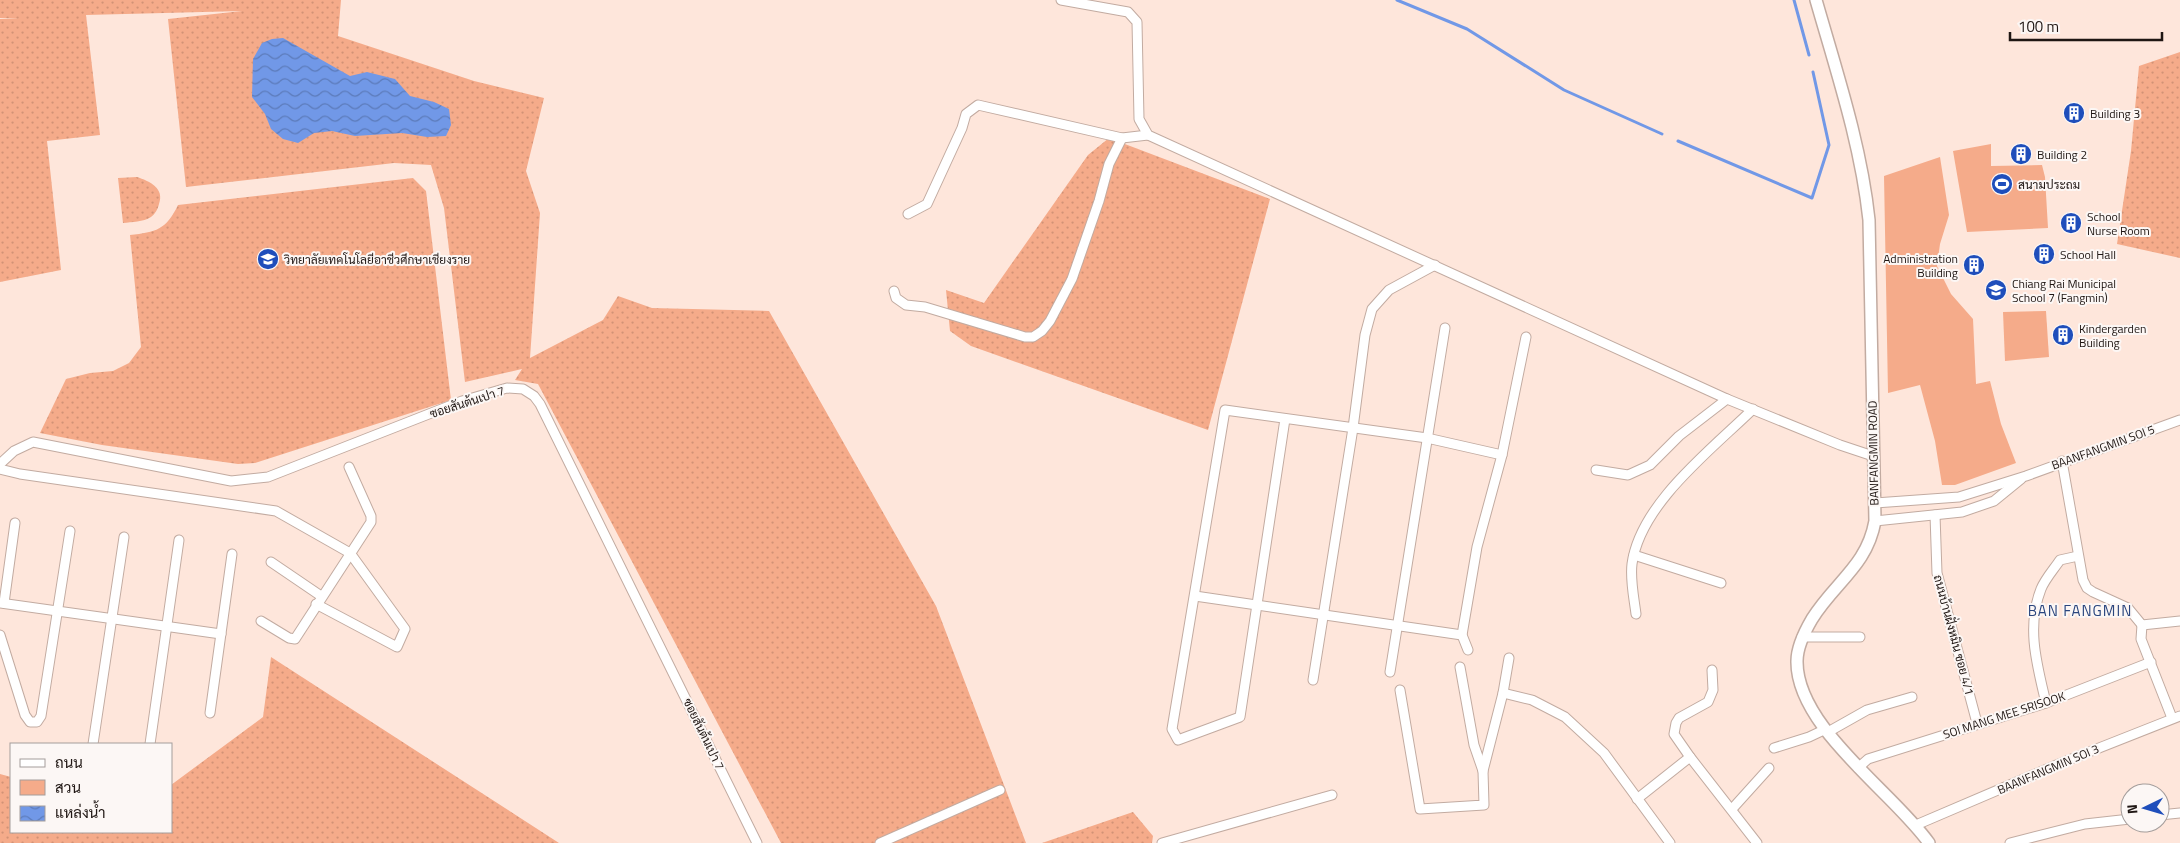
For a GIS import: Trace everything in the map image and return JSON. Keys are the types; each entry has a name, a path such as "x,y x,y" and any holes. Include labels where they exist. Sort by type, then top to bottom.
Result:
{"street":[{"path":"1061,0 1128,12 1137,22 1138,119 1148,134 1727,399 1840,445 1873,456"},
{"name":"BANFANGMIN ROAD","path":"1816,0 1851,119 1865,181 1869,220 1875,521 1872,538 1863,555 1830,594 1802,637 1797,660 1798,679 1809,702 1827,731 1858,768 1916,825 1929,843"},
{"path":"908,214 927,204 962,128 966,114 978,105 1122,138 1148,134"},
{"path":"894,291 896,298 906,305 925,307 1025,337 1033,337 1042,331 1050,321 1072,279 1099,201 1109,164 1122,138"},
{"path":"1313,680 1353,428 1365,335 1372,309 1389,290 1434,265"},
{"path":"1390,672 1445,328"},
{"path":"1468,650 1462,635 1477,547 1502,455 1526,337"},
{"name":"ซอยสันต้นเปา 7","path":"0,464 14,451 33,442 231,481 268,477 462,400 508,388 524,389 534,396 540,404 757,843"},
{"path":"1596,470 1628,475 1650,466 1679,436 1727,399"},
{"path":"1285,419 1240,717 1178,740 1172,729 1225,410 1427,438 1502,455"},
{"path":"1636,614 1632,573 1634,555 1641,534 1662,498 1753,410"},
{"name":"BAANFANGMIN SOI 5","path":"1875,503 1960,497 2026,476 2062,461 2180,420"},
{"path":"2062,461 2083,580 2087,588 2128,608 2142,625 2141,639 2176,718"},
{"path":"260,621 289,638 295,639 318,600 371,522 371,516 349,467"},
{"path":"0,469 20,474 276,511 350,553 405,629 397,647 318,600 271,562"},
{"name":"BAANFANGMIN SOI 5","path":"1875,521 1962,512 1994,501 2026,476"},
{"name":"ถนนบ้านฝั่งหมิน ซอย 4/1","path":"1935,515 1936,573 1977,724"},
{"path":"15,523 2,603 221,634"},
{"path":"0,635 3,654 25,715 30,722 38,722 42,716 70,531"},
{"path":"93,743 124,537"},
{"path":"150,743 179,540"},
{"path":"210,713 232,554"},
{"path":"1634,555 1721,583"},
{"path":"2046,703 2035,655 2033,614 2041,587 2060,560 2078,556"},
{"path":"1195,596 1462,635"},
{"path":"2142,625 2180,621"},
{"path":"1802,637 1860,638"},
{"path":"1400,690 1420,810 1484,805 1483,771 1503,694 1509,658"},
{"name":"SOI MANG MEE SRISOOK","path":"1858,768 1868,760 2046,703 2151,662"},
{"path":"1460,667 1474,745 1483,771"},
{"path":"1712,670 1713,690 1708,702 1679,718 1674,728 1677,739 1757,843"},
{"path":"1503,694 1532,700 1565,717 1604,753 1670,843"},
{"path":"1774,748 1827,731 1866,710 1912,697"},
{"name":"BAANFANGMIN SOI 3","path":"1916,825 2176,718"},
{"path":"1638,799 1690,757"},
{"path":"1732,809 1769,768"},
{"path":"880,843 1000,790"},
{"path":"1162,843 1332,796"},
{"path":"2010,843 2085,824 2120,819"}],"green space":[{"path":"0,0 341,0 338,36 474,81 544,98 526,171 540,213 530,358 603,320 618,296 652,308 769,311 936,606 1026,843 781,843 538,384 515,380 522,369 465,382 444,208 431,165 394,163 186,187 168,19 242,11 86,15 100,135 47,141 61,270 0,282 0,19 19,18 0,18"},
{"path":"2180,52 2180,258 2117,244 2131,151 2139,66"},
{"path":"1109,138 1270,199 1208,430 971,346 950,331 946,290 984,303 1088,155"},
{"name":"สนามประถม","path":"1991,144 1991,166 2042,165 2045,177 2048,228 1967,232 1953,151"},
{"path":"1940,157 1949,215 1940,244 1937,266 1951,294 1973,319 1976,384 1990,381 2001,424 2016,463 1955,485 1942,485 1935,441 1920,385 1888,393 1884,176"},
{"path":"137,177 151,183 158,189 160,194 159,206 148,219 123,223 118,178"},
{"path":"413,178 426,191 451,400 255,463 238,464 102,445 40,433 66,379 90,373 113,371 129,363 141,347 130,235 147,233 164,225 178,205"},
{"path":"2046,311 2049,357 2005,361 2003,312"},
{"path":"271,657 559,843 0,843 0,774 10,777 10,833 172,833 172,784 263,717"},
{"path":"1133,812 1153,836 1152,843 1042,843"}],"water":[{"path":"283,38 350,76 367,72 395,79 410,96 434,102 449,109 451,125 446,136 427,137 402,133 355,136 332,131 314,133 298,143 283,139 271,129 265,114 252,97 253,59 262,43 272,39"}],"waterway":[{"path":"1397,0 1467,29 1564,90 1662,134"},
{"path":"1794,0 1809,55"},
{"path":"1678,141 1812,198 1829,145 1813,72"}],"place":[{"name":"Building 3","path":"2074,113"},
{"name":"Building 2","path":"2021,154"},
{"name":"สนามประถม","path":"2002,184"},
{"name":"School Nurse Room","path":"2071,223"},
{"name":"School Hall","path":"2044,254"},
{"name":"วิทยาลัยเทคโนโลยีอาชีวศึกษาเชียงราย","path":"268,259"},
{"name":"Administration Building","path":"1974,265"},
{"name":"Chiang Rai Municipal School 7 (Fangmin)","path":"1996,290"},
{"name":"Kindergarden Building","path":"2063,335"}],"district":[{"name":"BAN FANGMIN","path":"2080,610"}]}
